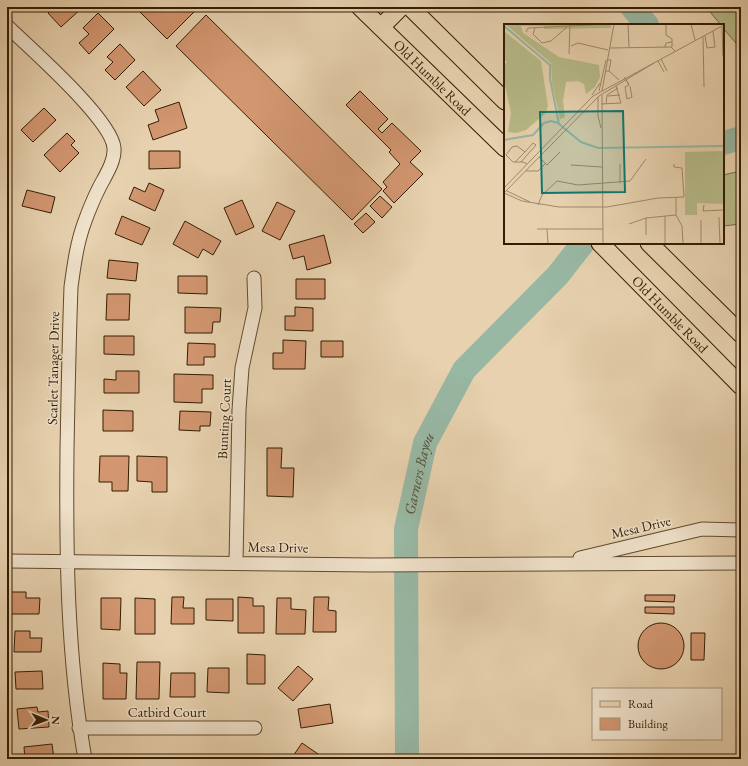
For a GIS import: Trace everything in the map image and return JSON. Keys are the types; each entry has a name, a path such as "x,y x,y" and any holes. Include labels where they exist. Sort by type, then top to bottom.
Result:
{"main road":[{"name":"Old Humble Road","path":"360,7 504,147"},
{"path":"381,27 401,7"},
{"path":"410,7 504,100"},
{"name":"Old Humble Road","path":"601,244 741,386"},
{"path":"649,244 741,334"}],"street":[{"name":"Scarlet Tanager Drive","path":"7,26 96,115 110,135 114,148 112,163 98,188 84,223 75,259 71,287 66,560 68,623 79,728 85,759"},
{"name":"Bunting Court","path":"236,562 239,410 242,368 255,308 254,278"},
{"name":"Mesa Drive","path":"549,565 702,529 741,530"},
{"name":"Mesa Drive","path":"7,561 66,560 373,565 459,563 549,565 616,563 741,563"},
{"name":"Catbird Court","path":"79,728 255,728"}],"green space":[{"path":"706,7 741,7 741,49 724,29 724,24 720,24"},
{"path":"741,171 741,224 724,226 724,175"}],"building":[{"path":"54,7 83,7 61,27 48,13"},
{"path":"135,7 199,7 167,39"},
{"path":"98,13 114,29 89,54 79,43 89,34 83,28"},
{"path":"206,15 382,189 352,220 176,46"},
{"path":"120,44 135,60 115,80 105,70 113,62 107,57"},
{"path":"143,71 161,90 144,106 126,87"},
{"path":"360,91 388,119 378,129 382,133 392,123 421,151 410,162 423,174 394,203 383,191 387,187 383,182 400,164 389,152 391,150 346,105"},
{"path":"179,102 187,128 153,140 148,125 159,121 155,110"},
{"path":"44,108 56,120 33,142 21,130"},
{"path":"67,133 75,141 71,145 79,153 60,172 44,155"},
{"path":"149,151 180,151 180,168 149,169"},
{"path":"149,183 164,190 155,211 129,199 134,187 145,192"},
{"path":"27,190 55,197 51,213 22,206"},
{"path":"380,196 392,207 382,218 370,206"},
{"path":"242,200 254,227 236,235 224,208"},
{"path":"277,202 295,211 280,240 262,231"},
{"path":"366,213 375,222 363,233 354,224"},
{"path":"122,216 150,228 142,245 115,234"},
{"path":"185,221 221,241 213,255 203,249 198,258 173,244"},
{"path":"324,235 331,263 307,270 304,256 293,259 289,245"},
{"path":"109,260 138,263 136,281 107,278"},
{"path":"178,276 207,276 207,294 178,293"},
{"path":"296,279 325,279 325,299 296,299"},
{"path":"107,294 130,294 129,320 106,320"},
{"path":"185,307 221,308 220,322 213,322 212,333 185,333"},
{"path":"295,307 313,308 313,331 285,330 285,316 295,316"},
{"path":"104,336 134,336 134,355 104,354"},
{"path":"283,340 306,341 305,369 273,369 273,353 283,353"},
{"path":"321,341 343,341 343,357 321,357"},
{"path":"188,343 215,344 215,357 204,357 204,365 187,365"},
{"path":"116,371 139,371 139,393 104,393 104,379 116,380"},
{"path":"174,374 213,375 213,389 202,389 202,403 174,402"},
{"path":"103,410 133,411 133,431 103,431"},
{"path":"180,411 211,412 210,426 200,426 200,431 179,430"},
{"path":"267,448 282,448 281,468 294,468 293,497 267,496"},
{"path":"100,456 129,456 128,491 112,491 112,482 99,482"},
{"path":"137,456 167,457 167,492 152,492 152,482 137,481"},
{"path":"7,592 26,592 26,598 40,598 39,614 7,614"},
{"path":"645,595 675,595 674,602 645,601"},
{"path":"172,597 184,597 183,608 194,608 194,624 171,624"},
{"path":"238,597 253,598 253,606 264,606 264,633 238,633"},
{"path":"314,597 329,597 328,610 336,611 336,632 313,632"},
{"path":"101,598 121,598 120,630 101,629"},
{"path":"135,598 155,599 155,634 135,634"},
{"path":"277,598 291,598 291,609 306,610 305,634 276,634"},
{"path":"206,599 233,599 233,621 206,620"},
{"path":"645,607 674,607 674,614 645,613"},
{"path":"657,623 665,623 674,627 680,633 684,646 680,659 674,665 665,669 657,669 648,665 642,659 638,650 638,642 642,633 648,627"},
{"path":"15,631 30,631 30,638 42,638 41,652 14,652"},
{"path":"691,633 705,633 704,660 691,660"},
{"path":"247,654 265,655 265,684 247,684"},
{"path":"137,662 160,662 159,699 136,699"},
{"path":"103,663 120,664 120,673 127,673 126,699 103,699"},
{"path":"298,666 313,679 293,701 278,688"},
{"path":"208,668 229,668 229,693 207,692"},
{"path":"42,671 43,689 16,689 15,672"},
{"path":"171,673 195,673 195,697 170,697"},
{"path":"330,704 333,723 301,728 298,709"},
{"path":"37,707 38,712 48,711 49,727 19,729 17,709"},
{"path":"302,743 321,756 319,759 291,759"},
{"path":"52,744 54,759 25,759 24,747"},
{"path":"157,755 174,755 174,759 157,759"},
{"path":"116,756 139,757 138,759 116,759"},
{"path":"187,756 209,757 209,759 187,759"}],"waterway":[{"path":"632,7 646,24"},
{"name":"Garners Bayou","path":"724,143 741,138"},
{"name":"Garners Bayou","path":"407,759 406,529 425,443 464,370 558,275 582,244"}]}
